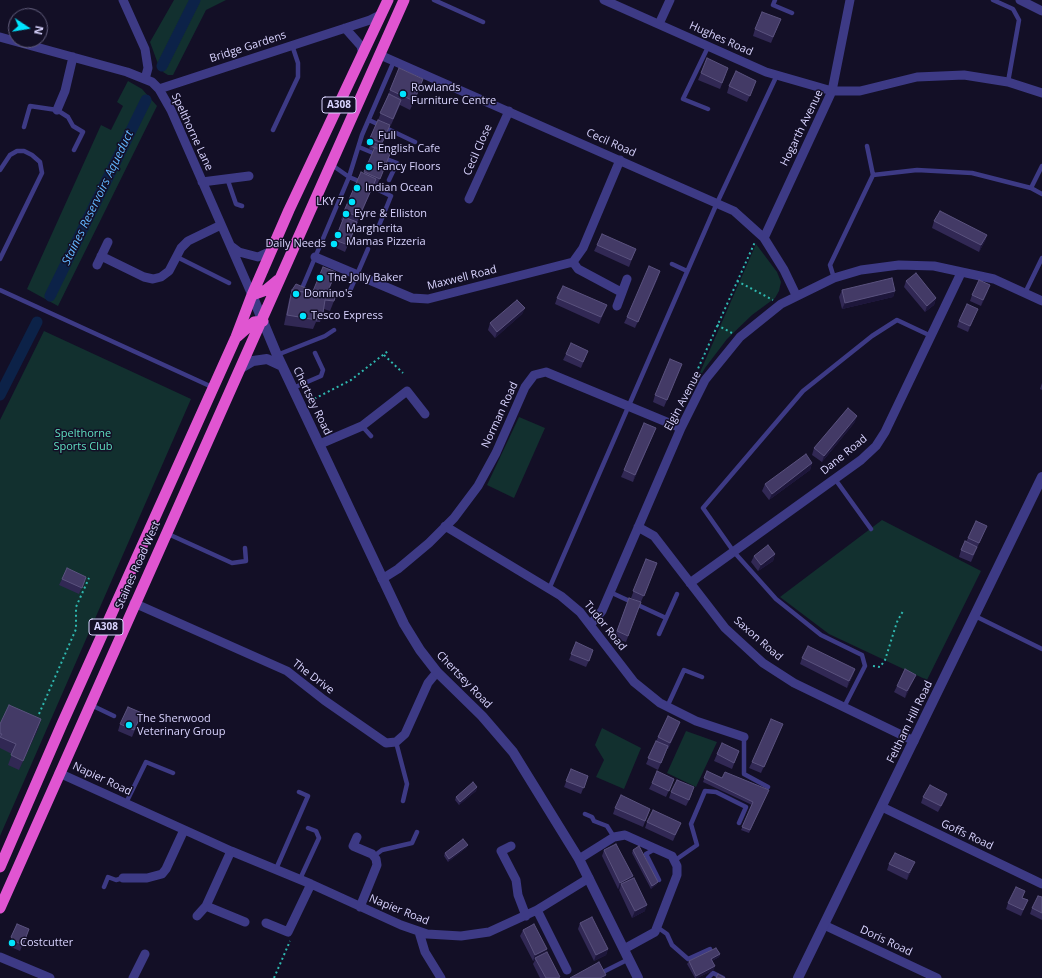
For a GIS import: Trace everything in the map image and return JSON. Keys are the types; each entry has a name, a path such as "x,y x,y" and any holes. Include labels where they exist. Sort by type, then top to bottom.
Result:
{"highway":[{"name":"A308","path":"0,866 62,724 214,388 271,251 388,0"},
{"name":"A308","path":"263,321 279,279 332,165 404,0"},
{"path":"252,295 266,290 279,279"},
{"path":"236,337 254,322 263,321"},
{"name":"Staines Road West","path":"0,908 134,603 263,321"}],"street":[{"path":"123,0 145,49 148,68 145,79"},
{"name":"Hughes Road","path":"604,0 708,47 777,75 832,91"},
{"path":"659,24 670,0"},
{"path":"832,91 850,0"},
{"path":"1020,0 1042,11"},
{"name":"Bridge Gardens","path":"159,89 382,14"},
{"path":"344,28 361,46 363,54"},
{"name":"Spelthorne Lane","path":"0,37 127,72 152,82 159,89 171,110 252,295"},
{"name":"Cecil Road","path":"380,55 509,110 734,211 762,235 784,270 796,295"},
{"path":"57,110 65,91 73,58"},
{"name":"Hogarth Avenue","path":"762,235 832,91 860,91 917,77 964,75 1008,82 1042,93"},
{"name":"Cecil Close","path":"469,199 509,110"},
{"path":"620,160 583,248 573,262 578,269 621,292"},
{"path":"202,182 249,176"},
{"path":"101,256 144,278 153,279 161,277 168,271 188,241 221,225"},
{"path":"96,265 108,242"},
{"path":"230,245 239,252 258,257 271,251"},
{"name":"Maxwell Road","path":"315,257 412,298 428,300 573,262"},
{"name":"Elgin Avenue","path":"590,625 602,611 681,428 705,380 740,336 781,304 796,295 834,278 861,270 899,265 934,266 994,279 1042,301"},
{"name":"Dane Road","path":"690,583 861,460 876,446 885,432 961,273"},
{"path":"617,306 627,279"},
{"name":"Chertsey Road","path":"252,295 282,366 302,405 404,624 420,650 437,672 482,716 513,752 579,859 638,978"},
{"name":"Chertsey Road","path":"241,368 258,360 267,359 282,366"},
{"name":"Norman Road","path":"382,578 398,569 446,526 478,486 496,453 525,388 534,375 546,372 681,428"},
{"path":"320,444 362,426 407,391 426,414"},
{"name":"Feltham Hill Road","path":"798,978 1042,477"},
{"name":"Tudor Road","path":"446,526 561,596 580,612 634,682 660,703 696,721 744,738"},
{"name":"Saxon Road","path":"638,527 654,536 725,628 763,663 794,683 914,741"},
{"name":"The Drive","path":"134,603 287,671 324,700 386,743 396,742"},
{"path":"396,742 405,734 428,683 437,672"},
{"name":"Napier Road","path":"59,773 231,851 300,879 419,932 427,934 461,936 489,932 526,916 589,878"},
{"name":"Goffs Road","path":"882,808 1042,884"},
{"path":"123,878 147,878 162,874 166,869 184,830"},
{"path":"579,859 614,837 625,835 672,856 677,866 677,875 655,932 624,949"},
{"path":"357,837 353,846 374,856 377,865 360,907"},
{"path":"511,846 502,851 516,880 518,895 526,916"},
{"path":"197,916 206,906 231,851"},
{"path":"266,922 288,932 311,884"},
{"path":"206,906 245,922"},
{"path":"537,910 567,972"},
{"name":"Doris Road","path":"824,925 937,978"},
{"path":"419,932 425,952 441,978"},
{"path":"133,978 145,954"},
{"path":"0,957 50,978"}],"lane":[{"path":"434,0 483,22"},
{"path":"775,0 773,5 792,13"},
{"path":"993,0 1013,9 1019,20 1008,82"},
{"path":"272,130 298,77 298,63 292,45"},
{"path":"708,47 683,99 708,109"},
{"path":"303,286 349,176 368,120 394,61"},
{"path":"549,589 717,203 777,75"},
{"path":"24,127 30,106 57,110 68,117 73,126 83,132 74,150"},
{"path":"368,120 415,142"},
{"path":"834,278 830,265 873,175 867,146"},
{"path":"359,147 397,163 389,180"},
{"path":"0,170 10,155 17,151 24,151 32,155 40,162 42,173 0,259"},
{"path":"332,165 349,176 390,196 378,228"},
{"path":"1031,188 1042,166"},
{"path":"873,175 917,170 972,173 1031,188 1042,194"},
{"path":"227,178 236,204 242,206"},
{"path":"349,293 368,249"},
{"path":"176,257 229,283"},
{"path":"1025,293 1042,258"},
{"path":"672,264 687,271"},
{"path":"0,290 214,388"},
{"path":"844,707 865,666 862,655 821,635 776,599 734,552 703,508 803,391 872,336 897,320 932,336"},
{"path":"277,355 325,336 334,330"},
{"path":"293,388 321,376 323,370 315,353"},
{"path":"362,426 371,436"},
{"path":"835,479 871,529"},
{"path":"166,533 232,563 246,561 245,548"},
{"path":"610,592 666,618"},
{"path":"659,634 677,594"},
{"path":"975,616 1042,649"},
{"path":"667,707 684,670 702,677"},
{"path":"90,704 114,716"},
{"path":"744,738 744,774 768,787"},
{"path":"396,742 407,784 403,801"},
{"path":"126,803 146,762 173,773"},
{"path":"674,861 697,845 691,824 705,791 716,792 746,807 739,823"},
{"path":"276,869 308,796 299,792"},
{"path":"585,814 607,826 614,837"},
{"path":"300,879 319,838 316,831 308,828"},
{"path":"374,856 382,850 412,843 417,832"},
{"path":"655,848 646,854 660,880"},
{"path":"104,888 108,877 116,880 123,878"},
{"path":"657,927 667,934 672,945 688,959 710,949"},
{"path":"603,972 629,959"},
{"path":"708,978 713,973 723,978"}],"path":[{"path":"689,388 737,280 762,235"},
{"path":"737,280 781,304"},
{"path":"717,325 740,336"},
{"path":"302,405 351,380 388,351"},
{"path":"384,355 404,373"},
{"path":"38,714 76,629 76,607 89,578"},
{"path":"873,666 880,667 885,660 897,622 903,611"}],"green space":[{"path":"174,0 191,0 158,64 150,42"},
{"path":"199,0 226,0 206,10 173,75 168,75 163,72"},
{"path":"128,81 142,89 157,106 58,306 27,289 101,125 111,130 123,106 117,102"},
{"path":"756,244 777,272 781,282 779,291 775,298 752,315 727,339 705,368 691,393"},
{"name":"Spelthorne Sports Club","path":"44,331 191,399 0,836 0,420"},
{"path":"519,417 545,428 514,498 487,485"},
{"path":"882,520 981,571 927,680 829,634 780,597"},
{"path":"602,728 641,748 624,789 596,777 604,760 595,745"},
{"path":"686,731 717,742 696,787 667,773"}],"building":[{"path":"762,12 781,19 773,37 755,29"},
{"path":"707,58 728,68 722,83 701,73"},
{"path":"399,68 423,79 414,101 390,90"},
{"path":"736,71 756,81 750,96 729,86"},
{"path":"389,94 401,100 393,119 380,113"},
{"path":"378,120 390,125 382,143 370,138"},
{"path":"371,142 386,148 385,152 370,146"},
{"path":"375,147 390,154 380,179 364,172"},
{"path":"361,172 376,179 359,217 344,211"},
{"path":"940,211 987,235 981,245 934,221"},
{"path":"344,217 357,222 348,245 335,240"},
{"path":"602,234 636,249 631,260 597,245"},
{"path":"649,266 660,271 638,322 627,317"},
{"path":"323,267 336,272 327,293 322,291 321,295 292,290 296,284 313,291"},
{"path":"916,273 936,298 927,306 906,281"},
{"path":"892,278 895,291 845,303 842,290"},
{"path":"979,280 990,285 983,300 972,295"},
{"path":"563,286 607,305 601,317 557,298"},
{"path":"292,290 321,295 322,291 335,298 334,301 325,300 323,313 318,312 317,320 287,315"},
{"path":"517,300 525,308 497,332 490,323"},
{"path":"967,304 978,309 970,326 959,321"},
{"path":"571,343 588,351 583,362 566,354"},
{"path":"670,359 682,364 667,400 655,395"},
{"path":"848,408 857,416 824,456 814,448"},
{"path":"644,423 656,428 635,475 624,470"},
{"path":"806,454 812,463 772,494 765,484"},
{"path":"976,521 987,526 979,543 968,538"},
{"path":"965,541 977,547 973,555 961,550"},
{"path":"768,545 775,554 761,565 754,556"},
{"path":"646,559 657,563 644,596 633,591"},
{"path":"67,568 86,577 82,588 62,579"},
{"path":"629,598 641,602 628,636 617,631"},
{"path":"576,642 593,650 589,661 571,654"},
{"path":"808,646 855,669 849,681 802,658"},
{"path":"905,669 916,675 907,691 897,686"},
{"path":"9,705 41,719 23,761 11,755 16,744 0,737 2,734 0,734 0,724"},
{"name":"The Sherwood Veterinary Group","path":"128,707 142,713 134,730 120,724"},
{"path":"668,716 680,722 670,743 658,737"},
{"path":"771,719 783,724 764,767 752,762"},
{"path":"656,741 668,746 661,763 648,758"},
{"path":"722,743 739,751 734,763 717,754"},
{"path":"571,769 588,776 584,788 566,781"},
{"path":"657,771 674,779 669,791 652,783"},
{"path":"707,771 722,778 725,772 769,790 750,830 742,827 753,802 704,778"},
{"path":"677,780 694,787 689,800 671,792"},
{"path":"473,782 477,787 460,802 456,797"},
{"path":"930,785 947,794 941,806 923,797"},
{"path":"621,795 650,809 645,821 615,808"},
{"path":"653,810 681,823 675,835 647,822"},
{"path":"463,839 468,845 449,859 445,853"},
{"path":"616,844 633,876 620,883 604,850"},
{"path":"639,846 658,882 652,886 633,850"},
{"path":"895,853 915,862 909,873 889,864"},
{"path":"634,878 647,905 635,911 621,884"},
{"path":"1016,887 1025,891 1022,898 1028,900 1023,910 1008,903"},
{"path":"1038,896 1042,897 1042,913 1032,908"},
{"path":"592,917 608,949 596,955 580,923"},
{"path":"17,924 29,929 23,945 14,941 11,937"},
{"path":"534,924 547,949 535,955 523,930"},
{"path":"716,948 720,954 711,959 715,966 696,976 689,961"},
{"path":"547,952 560,977 558,978 546,978 535,958"},
{"path":"599,962 606,975 600,978 570,978"},
{"path":"718,974 725,978 716,978"}],"waterway":[{"name":"Staines Reservoirs Aqueduct","path":"162,66 195,0"},
{"name":"Staines Reservoirs Aqueduct","path":"50,296 146,100"},
{"name":"Staines Reservoirs Aqueduct","path":"0,395 37,322"}],"place":[{"name":"Rowlands Furniture Centre","path":"403,94"},
{"name":"Full English Cafe","path":"370,142"},
{"name":"Fancy Floors","path":"369,167"},
{"name":"Indian Ocean","path":"357,188"},
{"name":"LKY 7","path":"352,202"},
{"name":"Eyre & Elliston","path":"346,214"},
{"name":"Margherita Mamas Pizzeria","path":"338,235"},
{"name":"Daily Needs","path":"334,244"},
{"name":"The Jolly Baker","path":"320,278"},
{"name":"Domino's","path":"296,294"},
{"name":"Tesco Express","path":"303,316"},
{"name":"The Sherwood Veterinary Group","path":"129,725"},
{"name":"Costcutter","path":"12,943"}]}
